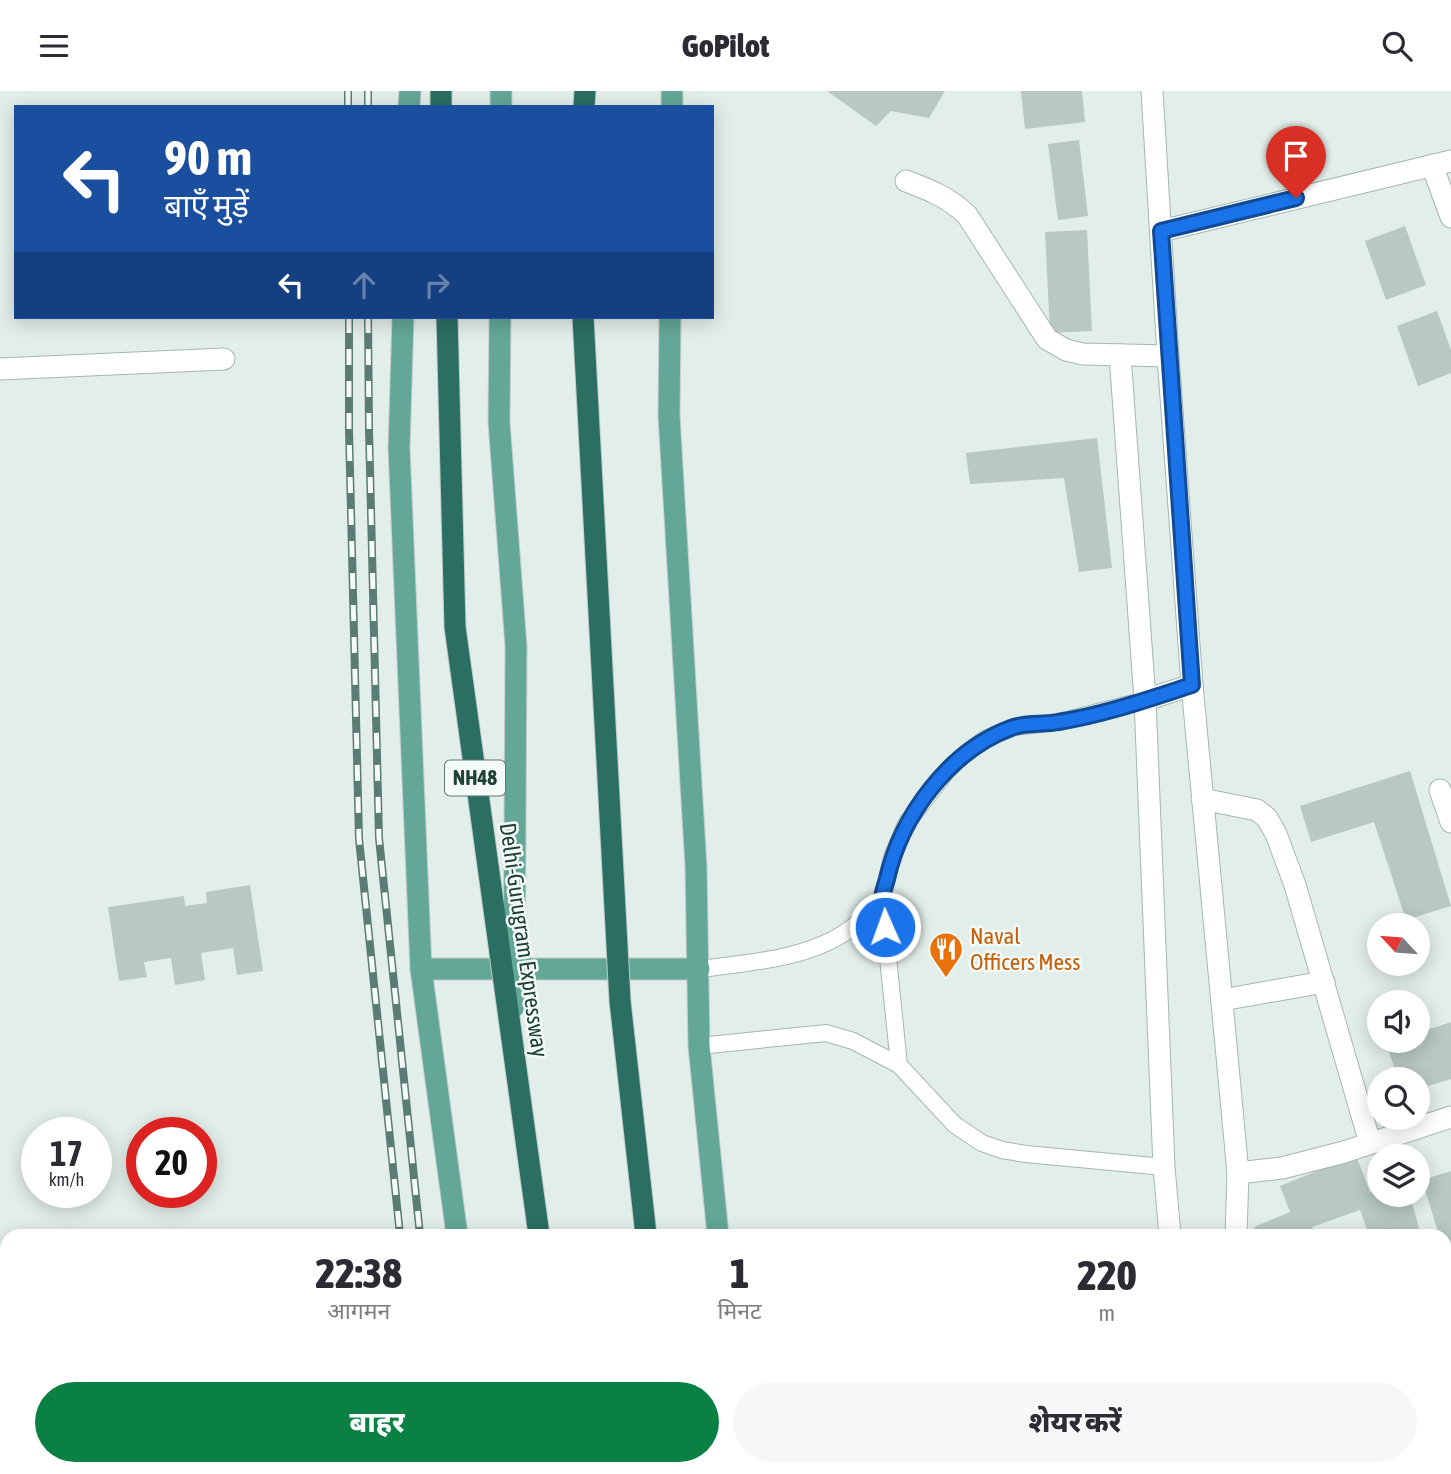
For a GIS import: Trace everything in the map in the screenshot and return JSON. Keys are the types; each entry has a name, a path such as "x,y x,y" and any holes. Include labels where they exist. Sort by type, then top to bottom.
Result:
{"highway":[{"name":"Delhi-Gurugram Expressway","path":"447,319 454,627 538,1229"},
{"path":"583,319 620,1001 645,1229"}],"main road":[{"path":"403,319 399,448 421,969 456,1229"},
{"path":"500,319 499,422 516,646 514,1061"},
{"path":"670,319 669,416 696,867 699,1046 717,1229"},
{"path":"421,969 699,969"}],"street":[{"path":"1152,91 1192,685 1238,1173 1236,1229"},
{"path":"1161,231 1441,163 1451,217"},
{"path":"906,181 937,192 967,215 1048,339 1074,352 1168,356"},
{"path":"1120,355 1145,700 1164,1167 1169,1229"},
{"path":"0,369 224,359"},
{"path":"1145,700 1192,685"},
{"path":"1440,790 1451,822"},
{"path":"1202,799 1257,810 1271,823 1295,885 1370,1143"},
{"path":"1222,1000 1324,982"},
{"path":"1238,1173 1282,1168 1451,1117"}],"lane":[{"path":"899,1065 882,899 892,857 906,824 947,771 965,753 985,739 1014,727 1059,722 1145,700"},
{"path":"699,969 771,960 828,943 850,929 882,899"},
{"path":"699,1046 826,1033 853,1041 899,1065 956,1125 982,1143 1026,1154 1164,1167"}],"building":[{"path":"827,91 945,91 929,118 891,111 876,126"},
{"path":"1021,91 1082,91 1085,122 1025,129"},
{"path":"1079,140 1088,216 1058,220 1048,144"},
{"path":"1405,226 1426,285 1386,300 1365,241"},
{"path":"1087,230 1092,331 1050,333 1045,232"},
{"path":"1437,311 1451,350 1451,373 1418,386 1397,326"},
{"path":"1097,438 1112,568 1079,572 1064,478 970,484 966,453"},
{"path":"1410,771 1451,906 1428,913 1404,913 1374,822 1311,842 1300,806"},
{"path":"250,885 263,971 237,975 233,948 201,953 205,980 175,985 171,958 144,962 147,977 119,981 108,907 184,896 185,906 207,903 206,892"},
{"path":"1451,1022 1451,1079 1430,1085 1430,1067 1394,1067 1389,1053 1430,1053 1430,1029"},
{"path":"1356,1155 1367,1184 1367,1207 1413,1207 1419,1229 1367,1229 1360,1210 1312,1227 1313,1229 1255,1229 1254,1227 1290,1212 1280,1186"},
{"path":"1451,1171 1451,1229 1437,1229 1430,1206 1430,1178"}],"railway":[{"path":"348,91 348,105"},
{"path":"368,91 368,105"},
{"path":"349,319 349,430 359,839 399,1229"},
{"path":"368,319 379,838 419,1229"}],"place":[{"name":"Naval Officers Mess","path":"946,979"}],"route":[{"path":"885,927 882,899 892,857 906,824 947,771 965,753 985,739 1014,727 1059,722 1192,685 1161,231 1296,198"}]}
